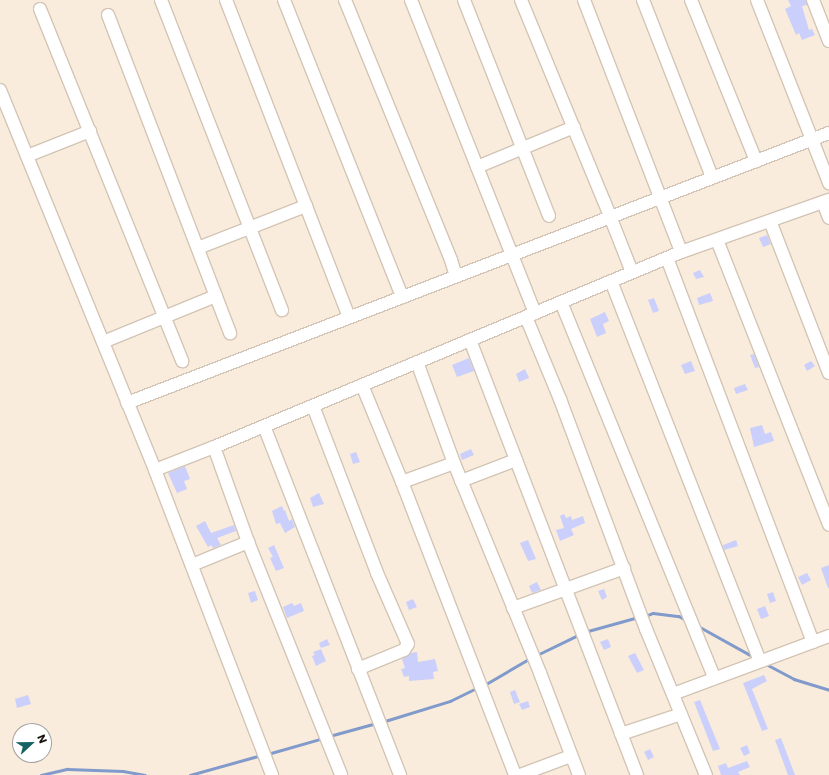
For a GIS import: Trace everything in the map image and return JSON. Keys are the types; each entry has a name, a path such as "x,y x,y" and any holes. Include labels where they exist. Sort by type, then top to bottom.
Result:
{"street":[{"path":"161,0 282,310"},
{"path":"226,0 349,317"},
{"path":"284,0 402,297"},
{"path":"345,0 456,276"},
{"path":"411,0 512,254 530,315 560,399 646,629 706,775"},
{"path":"464,0 549,216"},
{"path":"521,0 632,272"},
{"path":"584,0 681,252"},
{"path":"643,0 712,177"},
{"path":"691,0 756,161"},
{"path":"757,0 829,183"},
{"path":"813,0 829,41"},
{"path":"40,9 182,360"},
{"path":"108,15 230,333"},
{"path":"0,90 155,470 272,775"},
{"path":"477,167 574,127"},
{"path":"27,156 90,131"},
{"path":"127,403 829,133"},
{"path":"155,470 313,406 681,252 826,201 829,218"},
{"path":"198,248 306,206"},
{"path":"770,221 829,373"},
{"path":"717,240 829,525"},
{"path":"667,258 813,642"},
{"path":"611,281 760,661"},
{"path":"103,342 216,296"},
{"path":"561,302 714,677"},
{"path":"470,340 637,775"},
{"path":"417,362 461,481 513,608 578,775"},
{"path":"362,385 402,482 515,775"},
{"path":"313,406 377,573 408,644 404,650 358,669"},
{"path":"264,426 400,775"},
{"path":"214,447 248,542 274,602 341,775"},
{"path":"461,481 516,460"},
{"path":"402,482 454,463"},
{"path":"192,565 248,542"},
{"path":"513,608 624,568"},
{"path":"673,694 714,677 829,636"},
{"path":"621,734 681,714"},
{"path":"520,775 571,756"}],"building":[{"path":"788,0 806,0 807,5 802,6 809,30 812,29 815,35 802,40 799,33 796,35 785,9 791,6"},
{"path":"767,235 771,244 763,247 759,238"},
{"path":"700,270 704,277 696,279 693,273"},
{"path":"710,293 713,301 699,305 697,298"},
{"path":"654,298 659,311 653,313 648,300"},
{"path":"605,312 609,321 603,324 606,333 597,337 590,319"},
{"path":"754,354 759,367 755,368 750,355"},
{"path":"469,358 474,371 457,377 452,365"},
{"path":"691,361 695,371 685,374 681,365"},
{"path":"811,361 815,366 807,371 804,365"},
{"path":"525,369 529,378 519,382 516,374"},
{"path":"745,384 748,390 736,394 734,388"},
{"path":"762,425 765,434 771,432 774,441 754,447 750,428"},
{"path":"471,449 474,455 462,460 460,454"},
{"path":"356,452 360,462 353,464 350,454"},
{"path":"185,466 190,479 184,481 187,489 177,493 168,473"},
{"path":"319,493 324,504 313,507 310,498"},
{"path":"282,506 289,521 292,519 295,527 285,533 280,523 276,524 272,511"},
{"path":"564,514 566,518 571,516 572,520 583,516 585,523 571,529 574,535 560,541 556,530 564,528 560,516"},
{"path":"205,521 211,533 234,525 236,531 217,538 221,545 213,548 211,545 208,547 196,526"},
{"path":"528,540 536,559 528,561 520,543"},
{"path":"736,540 738,546 724,550 723,545"},
{"path":"274,545 284,568 276,571 270,558 273,557 268,548"},
{"path":"829,565 829,588 828,588 821,568"},
{"path":"807,573 811,580 802,585 798,577"},
{"path":"537,582 541,590 532,593 529,586"},
{"path":"604,589 607,597 602,600 598,591"},
{"path":"255,591 258,600 251,603 248,593"},
{"path":"773,592 776,601 770,603 767,594"},
{"path":"413,599 417,607 409,610 406,602"},
{"path":"292,603 294,606 301,603 304,611 287,618 283,607"},
{"path":"765,606 769,616 761,619 757,609"},
{"path":"327,639 330,645 321,648 319,643"},
{"path":"608,639 611,647 604,650 600,642"},
{"path":"321,649 326,661 316,666 312,656 315,655 313,652"},
{"path":"417,652 418,662 435,659 438,671 433,672 434,679 409,681 409,676 404,677 401,669 405,668 402,659 411,653"},
{"path":"635,653 644,670 637,673 628,656"},
{"path":"764,675 767,681 752,689 768,729 762,731 743,683"},
{"path":"515,690 520,702 514,704 510,692"},
{"path":"28,695 31,704 17,708 15,699"},
{"path":"700,700 720,749 713,751 694,702"},
{"path":"528,701 530,707 522,710 519,704"},
{"path":"781,738 795,775 788,775 775,740"},
{"path":"747,745 750,753 744,756 740,748"},
{"path":"650,749 654,757 648,760 644,752"},
{"path":"747,761 750,767 738,772 740,775 721,775 718,766 726,763 728,768"}],"waterway":[{"path":"648,615 653,613 679,616 684,619"},
{"path":"588,631 635,618"},
{"path":"700,627 754,657"},
{"path":"539,654 576,636"},
{"path":"486,684 527,660"},
{"path":"768,665 794,679 829,690"},
{"path":"385,721 450,701 475,689"},
{"path":"333,735 373,724"},
{"path":"271,753 320,739"},
{"path":"190,775 258,756"},
{"path":"41,775 67,769 123,771 145,775"}]}
